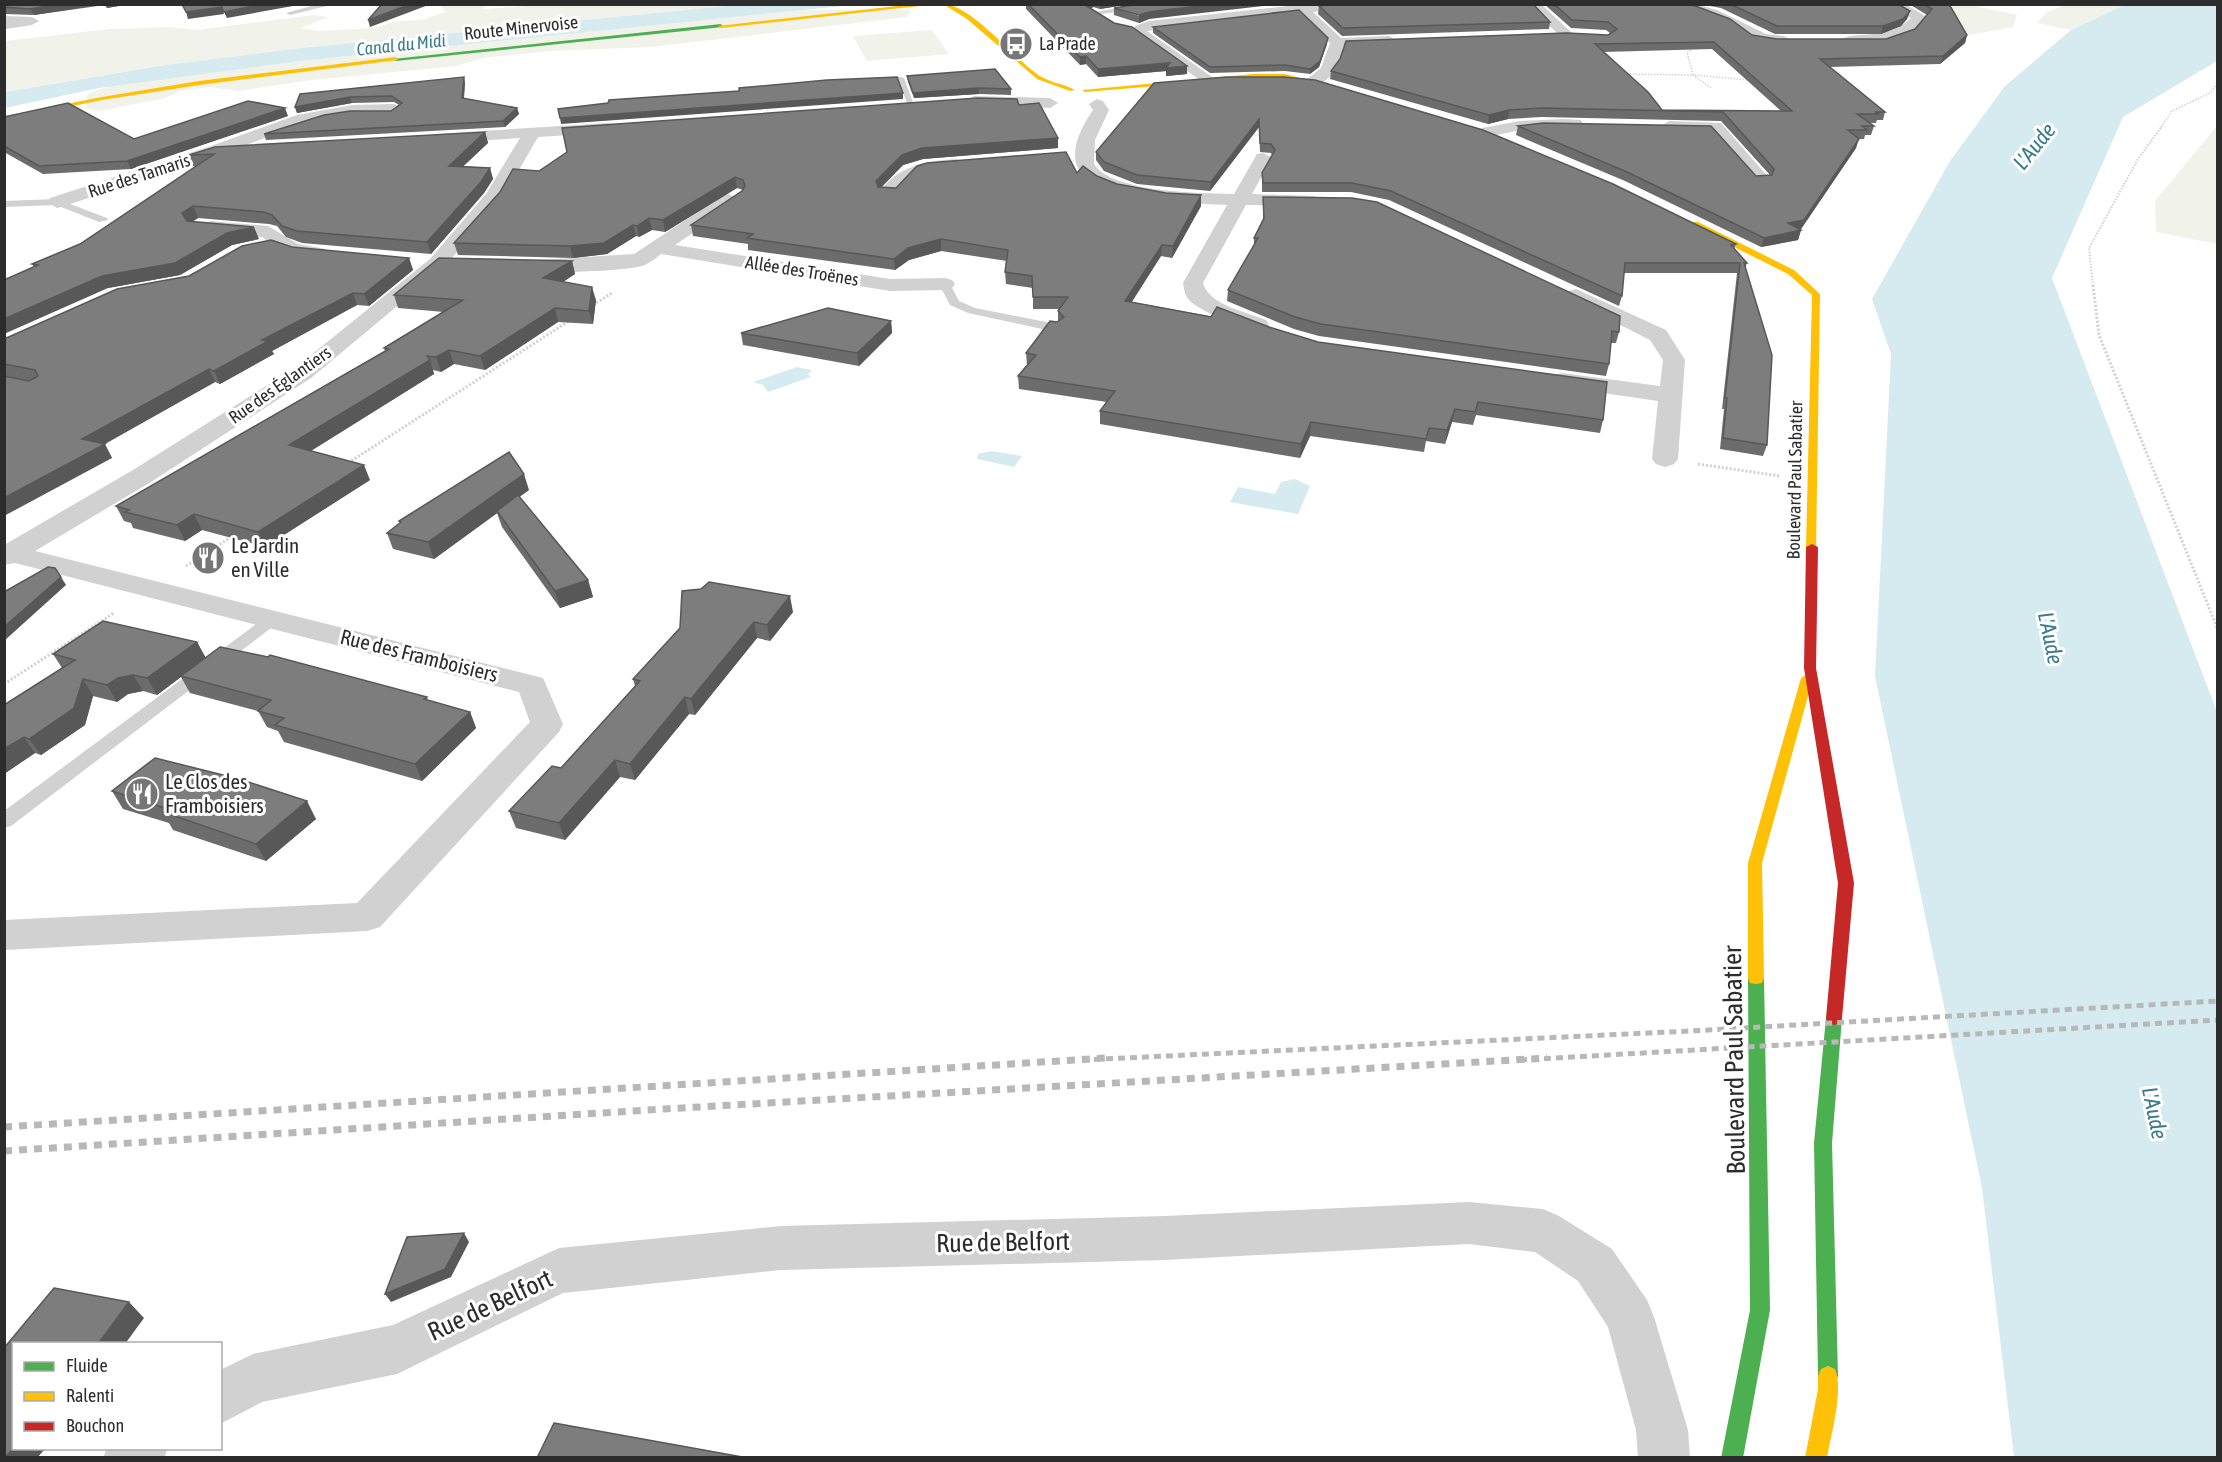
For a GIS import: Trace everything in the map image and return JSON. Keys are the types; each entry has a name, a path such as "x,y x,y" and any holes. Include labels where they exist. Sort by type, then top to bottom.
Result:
{"street":[{"name":"Route Minervoise","path":"4,118 88,99 233,76 936,4"},
{"path":"945,4 969,11 1044,92 1088,108 1147,87"},
{"path":"1130,27 1348,4"},
{"path":"1533,4 1571,34 1542,36"},
{"path":"1674,4 1715,13 1734,21 1755,37 1796,40"},
{"path":"1829,40 1883,40 1907,31 1920,17 1893,4"},
{"path":"899,8 969,11"},
{"path":"1302,9 1337,42 1407,39"},
{"path":"1094,13 1130,27 1207,80"},
{"path":"1312,81 1325,76 1330,69 1337,42"},
{"path":"956,102 1044,92 1147,87 1253,76 1285,76 1356,94"},
{"path":"1044,92 1079,90 1102,96 1088,108 1084,154 1087,170 1100,181 1126,190 1238,201 1332,200"},
{"path":"906,106 932,104"},
{"name":"Rue des Tamaris","path":"57,202 217,150 303,118 352,110 394,109"},
{"path":"1482,131 1541,124 1587,124"},
{"path":"427,139 627,126"},
{"path":"1657,126 1715,127 1761,179"},
{"path":"1482,131 1510,141"},
{"name":"Rue des Églantiers","path":"7,555 142,476 303,373 449,263 494,197 532,133"},
{"path":"217,150 276,147"},
{"path":"1061,156 1084,154"},
{"path":"1263,158 1193,283 1196,295 1206,303 1275,332"},
{"path":"888,193 911,171 924,166 970,163"},
{"path":"505,264 573,266 639,260 736,196"},
{"name":"Boulevard Paul Sabatier","path":"1680,217 1791,272 1816,294 1810,668 1846,883 1823,1143 1828,1389 1816,1458"},
{"path":"199,226 268,232 278,243 297,251 343,254"},
{"path":"249,249 278,243"},
{"name":"Allée des Troënes","path":"659,248 890,285 945,284"},
{"path":"408,259 449,263"},
{"path":"1555,286 1658,335 1667,346 1674,360 1665,459"},
{"path":"1540,377 1670,395"},
{"name":"Rue des Framboisiers","path":"4,935 367,917 547,724 531,685 151,588 7,555"},
{"name":"Boulevard Paul Sabatier","path":"1732,1458 1760,1310 1755,863 1810,668"},
{"name":"Rue de Belfort","path":"222,1398 253,1379 397,1349 559,1271 781,1248 1165,1238 1469,1223 1543,1231 1595,1264 1630,1317 1662,1430 1664,1458"}],"lane":[{"path":"290,13 332,4"},
{"path":"1094,13 1143,7"},
{"path":"900,78 906,106"},
{"name":"Rue des Tamaris","path":"4,204 57,202 103,220"},
{"path":"945,284 954,303 972,311 1056,328"},
{"path":"4,821 273,619"}],"path":[{"path":"1686,47 1692,50 1687,52 1693,75 1711,88"},
{"path":"1620,74 1693,75 1754,80"},
{"path":"2217,83 2210,93 2172,111 2138,159 2090,248 2099,335 2217,630"},
{"path":"589,308 618,289"},
{"path":"340,467 579,315"},
{"path":"1665,459 1813,481"},
{"path":"4,684 241,531"}],"shaded area":[{"path":"440,4 488,5 482,9 556,4 736,5 301,48 158,66 5,92 5,41 109,29 169,27 197,30 313,15 328,17 301,28 319,31 375,28 393,22 425,19 445,12"},
{"path":"1912,5 1970,5 2017,15 2013,27 1969,35 1943,25 1956,16 1946,8"},
{"path":"2065,5 2124,5 2071,30 2037,23 2047,12"},
{"path":"805,10 911,10 906,17 651,47 551,51 483,58 456,66 312,80 238,91 210,87 180,91 165,98 99,111 86,108 87,95 121,83 143,79 459,44"},
{"path":"932,30 949,54 867,61 853,36"},
{"path":"2217,126 2217,244 2156,232 2155,201"}],"water":[{"name":"Canal du Midi","path":"736,5 854,5 300,61 99,88 5,108 5,92 165,65 301,48"},
{"name":"L'Aude","path":"2124,5 2217,5 2217,61 2123,117 2052,278 2217,712 2217,1457 2014,1457 1982,1188 1875,676 1891,354 1872,299 1950,161 2005,86 2071,30"},
{"path":"797,367 812,370 808,374 811,377 768,392 763,385 753,382"},
{"path":"991,451 1022,456 1014,467 977,459 978,454"},
{"path":"1295,479 1310,486 1298,514 1230,502 1238,487 1275,494 1281,482"}],"building":[{"path":"4,4 58,4 30,9 4,7"},
{"path":"182,4 264,4 224,12 222,7 186,12"},
{"path":"382,4 411,4 368,20"},
{"path":"1028,4 1086,4 1114,23 1132,27 1187,66 1166,68 1170,63 1098,69 1086,56 1080,57"},
{"path":"1139,4 1215,4 1139,15 1114,8"},
{"path":"1337,4 1533,4 1550,22 1343,28 1319,6"},
{"path":"1554,4 1690,4 1730,19 1752,35 1777,39 1886,39 1915,29 1932,9 1924,4 1949,4 1967,35 1943,56 1820,59 1885,112 1857,114 1874,126 1862,126 1867,130 1848,130 1859,139 1804,220 1788,223 1801,230 1764,238 1627,172 1518,126 1543,123 1711,126 1756,176 1772,175 1774,169 1723,112 1543,108 1509,110 1489,115 1331,71 1340,59 1346,41 1567,33 1608,35 1617,29 1608,22 1572,20","holes":["1714,42 1792,111 1662,110 1648,92 1595,44"]},
{"path":"1730,4 1898,4 1910,11 1903,19 1883,26 1777,26"},
{"path":"1299,10 1328,38 1320,61 1310,69 1285,65 1210,67 1153,27"},
{"path":"995,69 1011,89 978,88 913,93 907,76"},
{"path":"464,77 462,98 517,108 503,121 264,134 324,115 350,111 391,111 402,103 392,96 350,97 295,107 300,94"},
{"path":"897,77 903,93 560,118 558,109 608,103 609,100 739,91 739,88 827,80"},
{"path":"1227,77 1284,77 1315,80 1483,130 1613,184 1736,244 1731,245 1747,263 1744,263 1772,355 1767,445 1723,438 1727,398 1725,398 1740,263 1625,263 1622,296 1391,191 1352,183 1263,183 1262,173 1275,150 1271,144 1260,143 1259,119 1211,182 1137,175 1104,162 1096,152 1154,83"},
{"path":"978,98 1017,99 1019,105 1039,103 1058,138 922,148 902,155 876,181 878,187 896,188 917,166 927,163 1066,152 1077,173 1083,166 1097,176 1117,184 1166,193 1201,195 1173,246 1162,245 1125,301 1211,317 1217,307 1269,327 1318,342 1607,382 1603,420 1478,402 1475,412 1455,409 1447,430 1429,428 1426,439 1311,422 1301,444 1100,411 1115,391 1018,376 1036,355 1026,353 1050,321 1057,322 1064,317 1058,311 1068,297 1033,297 1032,276 1005,272 1008,250 941,239 908,248 894,259 747,238 753,234 691,225 742,191 745,186 743,180 735,177 663,220 649,218 604,243 570,246 454,243 500,192 513,169 539,171 567,152 562,128"},
{"path":"248,101 285,108 127,161 39,166 4,146 4,117 68,103 134,139"},
{"path":"485,132 449,166 490,168 481,182 427,242 297,231 282,226 272,215 264,212 193,206 182,213 187,221 254,227 227,233 175,263 102,276 4,319 4,280 38,265 32,264 80,244 214,154 189,155 215,147"},
{"path":"1263,197 1352,198 1377,202 1620,316 1619,332 1612,331 1609,364 1321,324 1295,317 1228,290 1258,238 1254,238 1264,218"},
{"path":"271,240 292,247 409,258 364,294 353,293 262,340 268,341 214,371 209,369 82,439 105,444 4,498 4,376 29,381 38,376 35,370 4,364 4,339 117,289 189,276 242,246"},
{"path":"439,258 572,261 543,278 592,287 589,311 555,308 480,356 449,350 436,357 427,356 430,360 289,445 364,465 258,532 194,514 177,525 125,512 129,510 116,506 389,349 384,348 463,300 394,295"},
{"path":"828,308 891,321 857,353 741,333"},
{"path":"509,452 524,474 428,542 387,533 401,522 399,521"},
{"path":"518,495 588,580 555,591 497,511"},
{"path":"48,567 55,568 61,577 4,627 4,592"},
{"path":"709,582 790,596 767,625 754,622 691,699 685,697 630,764 615,760 559,823 509,811 552,766 561,768 640,681 633,679 680,628 682,591 701,589"},
{"path":"103,621 197,642 147,678 133,675 118,678 107,685 83,679 74,708 29,739 24,737 4,749 4,705 75,660 53,654"},
{"path":"220,647 268,657 270,655 427,697 424,699 470,712 415,764 275,725 284,718 258,711 271,700 181,676"},
{"path":"155,758 239,779 307,801 256,844 163,812 168,809 112,791"},
{"path":"464,1233 445,1269 385,1294 407,1237"},
{"path":"54,1288 129,1302 99,1342 12,1342 12,1450 4,1458 4,1348"},
{"path":"554,1423 748,1458 537,1458"}],"railway":[{"path":"1082,1060 1690,1031 2218,1001"},
{"path":"1520,1060 2218,1020"},
{"path":"4,1127 1106,1058"},
{"path":"4,1151 664,1109 1547,1058"}],"traffic: fast":[{"path":"396,59 721,26"},
{"path":"1732,1458 1760,1310 1756,978"},
{"path":"1828,1376 1823,1143 1834,1018"}],"traffic: slow":[{"path":"721,26 936,4"},
{"path":"945,4 969,18 1039,78 1072,90"},
{"path":"4,118 199,83 396,59"},
{"path":"1085,90 1253,76 1285,76 1339,89"},
{"path":"1695,224 1791,272 1816,294 1812,547"},
{"path":"1756,978 1755,863 1807,678"},
{"path":"1816,1458 1828,1389 1828,1376"}],"traffic: jam":[{"path":"1812,547 1810,668 1846,883 1834,1018"}],"place":[{"name":"La Prade","path":"1016,44"},
{"name":"Le Jardin en Ville","path":"208,558"},
{"name":"Le Clos des Framboisiers","path":"142,794"}]}
